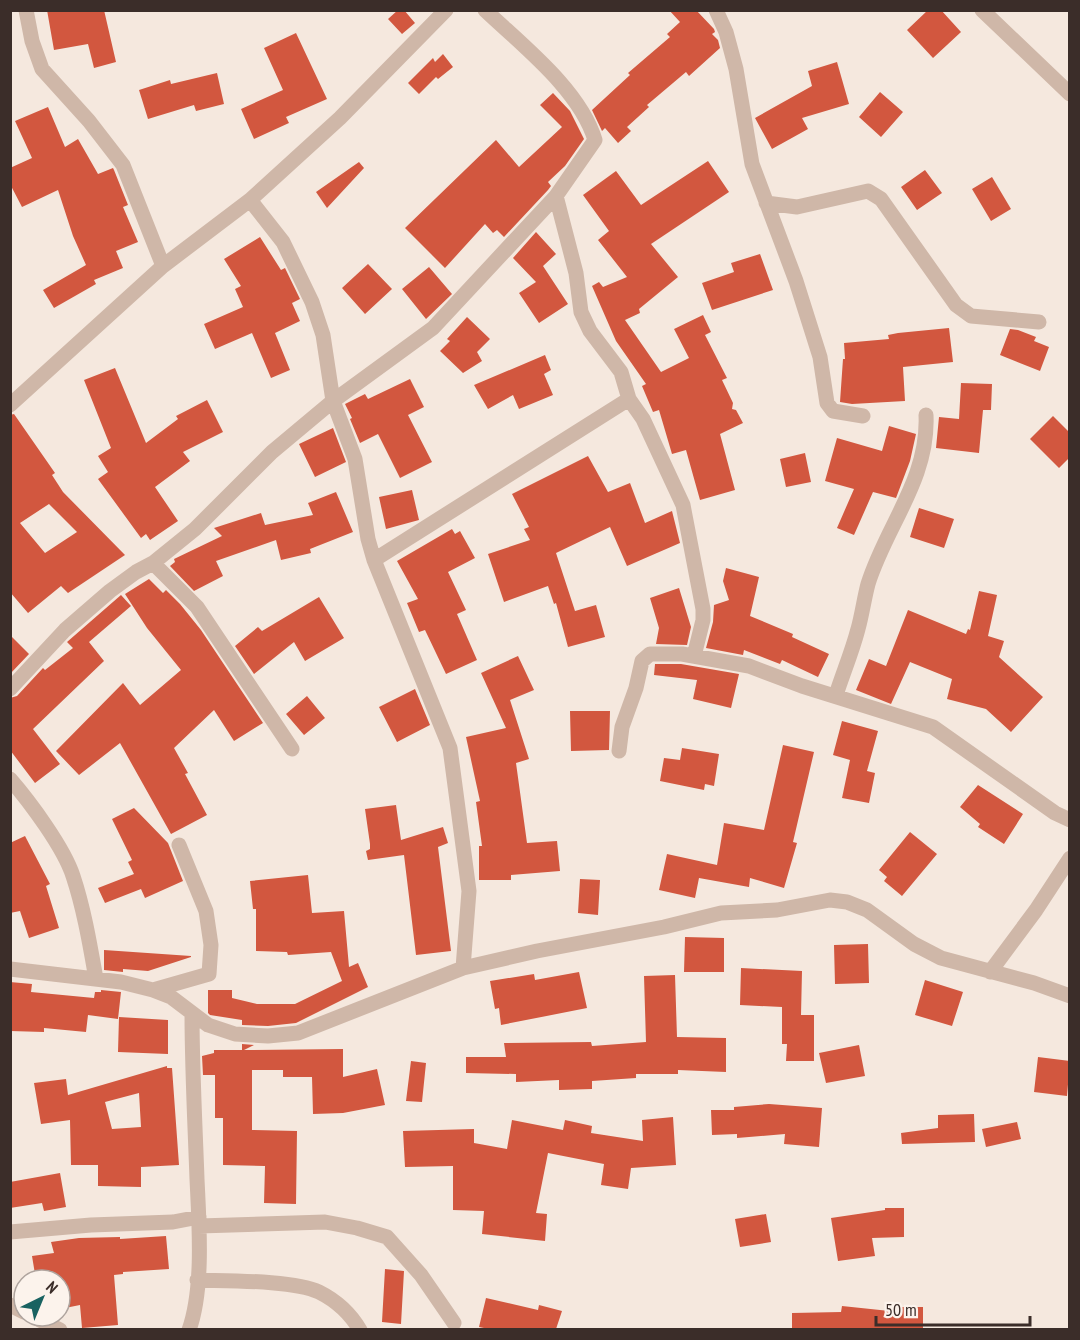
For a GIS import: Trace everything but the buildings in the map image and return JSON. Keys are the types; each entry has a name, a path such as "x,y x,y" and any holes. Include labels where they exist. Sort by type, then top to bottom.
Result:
{"street":[{"path":"26,10 32,41 42,69 89,121 123,165 163,266"},
{"path":"10,405 163,266 250,200 340,118 446,10"},
{"path":"10,689 65,630 110,591 153,563 195,529 272,452 333,401 433,328 556,196 595,140 591,126 553,74 485,10"},
{"path":"716,10 726,32 736,69 752,164 796,281 820,357 827,403 833,411 863,416"},
{"path":"982,10 1070,94"},
{"path":"766,203 797,207 868,191 881,199 956,305 971,316 1039,322"},
{"path":"556,196 576,273 581,312 591,331 621,372 629,399 643,419 683,505 704,609 693,656"},
{"path":"250,200 283,242 312,302 324,335 333,401 355,459 368,538 374,560 450,748 469,891 464,968"},
{"path":"374,560 629,399"},
{"path":"836,695 858,629 868,585 882,547 913,487 927,434 926,416"},
{"path":"153,563 197,607 292,749"},
{"path":"620,751 622,727 636,688 642,661 650,654 693,656 749,666 802,686 933,727 1055,813 1070,820"},
{"path":"10,779 25,795 72,873 85,918 96,979"},
{"path":"153,990 209,974 211,945 206,911 179,845"},
{"path":"990,972 1036,910 1070,858"},
{"path":"10,969 121,982 153,990 171,997 208,1025 235,1034 268,1036 298,1034 464,968 721,913 777,910 830,900 847,902 867,910 914,944 941,958 1034,983 1070,996"},
{"path":"189,1329 194,1315 199,1222 192,1013"},
{"path":"10,1232 91,1225 173,1222 325,1222 357,1228 387,1237 421,1275 454,1323"},
{"path":"197,1280 284,1285 317,1291 340,1305 360,1329"}]}
